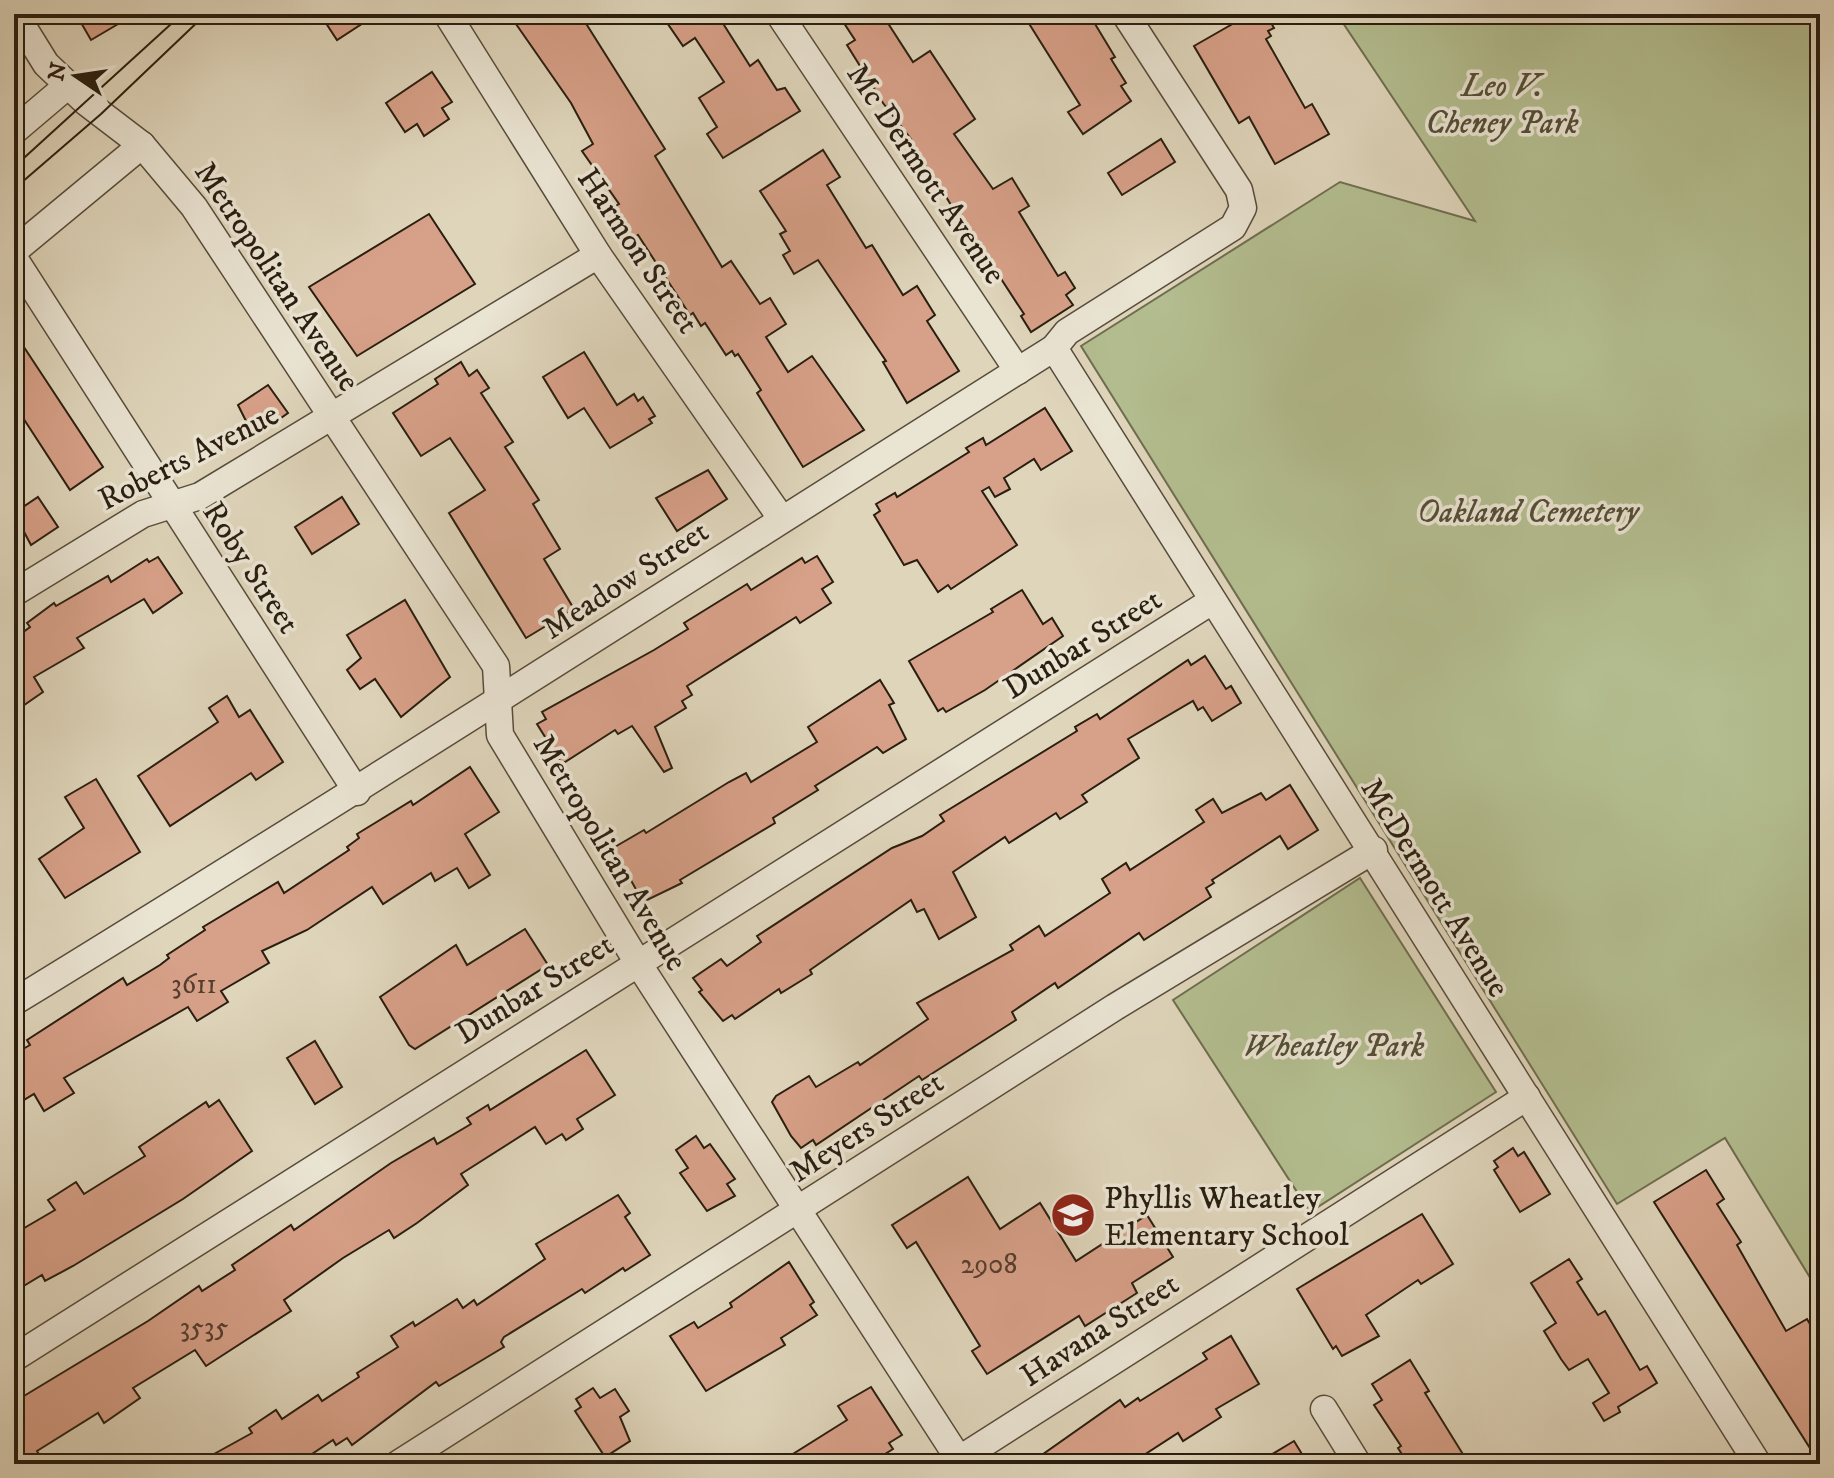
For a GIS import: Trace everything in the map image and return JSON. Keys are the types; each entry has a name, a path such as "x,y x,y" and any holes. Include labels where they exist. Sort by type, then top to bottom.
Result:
{"street":[{"name":"Metropolitan Avenue","path":"15,14 46,64 67,86 142,145 194,207 496,666 500,735 638,963 799,1209 958,1462"},
{"name":"Harmon Street","path":"447,14 598,255 781,518"},
{"name":"Mc Dermott Avenue","path":"779,14 1018,371"},
{"name":"Meadow Street","path":"14,1002 357,792 781,518 1054,348 1067,332 1233,227 1243,208 1239,190 1125,14"},
{"path":"14,131 67,86"},
{"path":"14,251 142,145"},
{"name":"Roberts Avenue","path":"14,593 143,514 200,496 334,418 598,255"},
{"name":"Roby Street","path":"14,258 357,792"},
{"name":"McDermott Avenue","path":"1054,348 1212,601 1374,850 1758,1464"},
{"name":"Dunbar Street","path":"14,1358 1212,601"},
{"name":"Meyers Street","path":"398,1464 1115,1007 1374,850"},
{"name":"Havana Street","path":"958,1462 1527,1097"},
{"path":"1324,1409 1358,1464"}],"green space":[{"name":"Oakland Cemetery","path":"1337,14 1820,14 1820,1294 1725,1138 1617,1204 1081,346 1340,182 1475,221"},
{"name":"Wheatley Park","path":"1360,878 1496,1092 1310,1212 1173,1000"}],"building":[{"path":"76,14 135,14 91,40"},
{"path":"320,14 377,14 337,40"},
{"path":"509,14 580,14 665,149 655,156 722,267 731,261 760,304 770,298 786,324 766,337 788,372 812,356 864,430 803,467 757,393 761,390 738,354 735,356 732,351 726,355 705,323 701,326 693,313 690,315 638,235 632,239 612,208 619,204 582,151 593,144 571,103"},
{"path":"661,14 717,14 750,66 758,60 777,90 785,88 800,111 723,158 707,134 717,127 699,98 724,82 695,38 683,46"},
{"path":"838,14 882,14 913,62 930,51 975,119 954,134 993,189 1012,178 1029,206 1019,212 1058,276 1065,272 1075,288 1066,295 1073,305 1031,332 1021,316 1024,314 994,268 990,270 939,185 908,141 911,139 883,103 847,45 855,40"},
{"path":"1023,14 1089,14 1115,57 1111,59 1126,83 1121,86 1131,101 1083,134 1068,112 1080,105"},
{"path":"1250,14 1266,14 1274,28 1268,31 1271,36 1266,39 1305,108 1312,104 1329,134 1275,164 1249,117 1239,123 1194,46"},
{"path":"432,72 452,102 442,108 449,119 424,136 417,124 405,132 386,103"},
{"path":"1161,139 1175,162 1122,195 1108,173"},
{"path":"823,150 840,177 827,185 866,248 872,245 903,295 917,286 935,315 927,321 959,371 907,403 883,362 886,361 818,260 794,274 783,255 790,251 780,234 786,231 760,191"},
{"path":"429,214 475,284 357,356 309,287"},
{"path":"14,332 103,467 70,490 14,404"},
{"path":"584,352 617,405 634,394 638,401 643,397 655,416 649,419 652,423 610,448 584,408 568,418 543,377"},
{"path":"461,362 469,376 477,370 489,388 481,393 513,442 505,447 539,500 533,504 560,549 544,559 574,609 526,638 449,513 485,490 450,438 421,456 393,413 438,384 435,379"},
{"path":"268,385 288,413 254,437 238,405"},
{"path":"1045,408 1072,451 1041,470 1034,459 1004,478 1010,489 995,497 989,487 982,491 1017,545 951,589 948,585 938,592 917,560 904,565 874,515 880,511 876,504 895,493 897,497 969,452 966,448 983,438 986,445"},
{"path":"708,470 727,499 677,531 656,498"},
{"path":"38,497 58,527 31,545 14,513"},
{"path":"342,497 359,524 312,554 295,527"},
{"path":"817,556 833,582 822,589 831,603 800,623 796,617 687,686 692,695 682,701 686,708 655,727 672,768 664,772 632,726 618,734 615,730 562,764 537,724 546,719 542,712 688,629 684,623 747,584 751,590 802,558 805,563"},
{"path":"158,557 182,593 153,613 144,599 77,638 84,648 34,677 43,692 14,712 14,639 30,627 27,623 54,603 56,606 108,576 111,582 147,559 149,562"},
{"path":"1022,590 1043,624 1052,618 1063,636 985,690 946,712 943,708 938,711 909,661 993,612 991,609"},
{"path":"405,600 450,677 401,717 375,679 360,689 347,670 361,658 347,635"},
{"path":"1205,656 1226,689 1231,686 1241,703 1212,721 1203,707 1198,710 1193,701 1128,739 1139,758 1082,795 1087,802 1060,819 1056,813 1009,843 1005,837 953,872 976,917 939,939 924,909 917,912 911,900 810,970 812,974 781,993 779,989 735,1019 732,1015 723,1021 699,992 702,990 693,978 721,959 727,966 761,942 757,936 892,848 922,836 944,821 940,815 1077,731 1075,727 1097,714 1100,719 1188,660 1191,665"},
{"path":"880,680 894,703 889,705 906,739 883,753 877,747 815,786 818,790 773,818 775,823 680,880 682,883 643,902 613,848 644,830 646,833 746,773 751,782 817,742 808,727"},
{"path":"227,696 239,717 250,710 283,762 256,780 251,773 170,826 138,776 218,722 209,708"},
{"path":"470,767 499,812 465,834 490,875 469,888 457,868 435,881 431,873 383,904 372,887 307,930 262,951 269,963 221,991 228,1002 197,1021 188,1007 64,1078 74,1093 44,1111 34,1094 14,1106 14,1054 30,1045 27,1040 123,978 127,985 160,965 169,958 167,955 205,930 203,927 278,882 284,893 349,850 347,847 359,838 357,834 411,801 413,805"},
{"path":"96,779 140,852 65,898 39,859 84,828 65,797"},
{"path":"1290,785 1318,830 1288,849 1280,836 1212,880 1214,883 1206,888 1211,897 1144,940 1139,933 1058,988 1055,983 1012,1012 1016,1020 922,1080 919,1076 816,1145 813,1140 801,1148 791,1136 772,1102 776,1096 809,1076 816,1087 858,1062 860,1065 928,1019 917,1003 1013,950 1010,945 1039,926 1045,936 1110,893 1102,879 1126,863 1130,870 1204,822 1196,810 1213,799 1222,813 1261,793 1266,800"},
{"path":"525,929 548,965 415,1049 409,1045 380,997 456,945 467,965"},
{"path":"315,1041 342,1087 315,1104 287,1058"},
{"path":"586,1050 615,1095 577,1119 583,1129 566,1140 562,1134 546,1144 535,1127 461,1174 468,1185 417,1223 394,1238 389,1230 343,1258 284,1300 291,1311 206,1366 195,1350 133,1388 140,1398 104,1423 98,1413 37,1451 40,1456 27,1464 14,1464 14,1402 148,1321 199,1286 202,1291 235,1270 232,1265 291,1225 294,1230 391,1163 434,1138 437,1144 471,1124 467,1118 488,1105 490,1110"},
{"path":"219,1100 252,1151 183,1199 73,1266 45,1281 42,1275 22,1287 14,1274 14,1234 55,1210 48,1200 76,1182 84,1194 145,1156 139,1147 206,1102 209,1107"},
{"path":"696,1136 704,1148 710,1144 735,1179 727,1184 735,1196 707,1211 680,1173 688,1168 676,1150"},
{"path":"1513,1148 1518,1156 1524,1152 1550,1194 1520,1212 1494,1170 1498,1167 1494,1161"},
{"path":"1706,1170 1724,1199 1717,1204 1741,1242 1737,1245 1786,1331 1807,1319 1820,1341 1820,1464 1654,1202"},
{"path":"968,1177 1000,1229 1040,1203 1076,1261 1147,1215 1173,1257 1132,1283 1137,1293 1085,1326 1079,1316 987,1374 972,1351 980,1346 916,1242 907,1248 892,1225"},
{"path":"618,1195 630,1213 625,1217 650,1255 625,1271 623,1268 585,1293 582,1289 504,1337 501,1342 504,1347 439,1386 436,1382 352,1445 347,1438 336,1445 333,1440 297,1464 196,1464 252,1433 249,1428 276,1410 282,1419 318,1395 322,1401 359,1377 357,1373 398,1347 391,1336 413,1322 415,1326 457,1299 463,1308 474,1300 477,1305 545,1259 536,1244"},
{"path":"1422,1214 1453,1264 1421,1284 1418,1280 1366,1315 1379,1336 1342,1356 1336,1346 1333,1349 1297,1289"},
{"path":"1569,1259 1582,1279 1577,1282 1598,1315 1605,1311 1640,1370 1647,1366 1657,1383 1618,1407 1620,1412 1604,1421 1593,1403 1609,1393 1588,1359 1569,1370 1561,1359 1544,1331 1556,1323 1531,1283"},
{"path":"789,1262 814,1302 810,1305 817,1315 781,1338 785,1345 706,1391 670,1336 694,1322 698,1328 732,1307 730,1303"},
{"path":"1231,1336 1259,1384 1216,1409 1221,1417 1183,1441 1178,1433 1130,1464 1029,1464 1120,1400 1125,1407 1138,1398 1140,1401 1207,1359 1203,1353"},
{"path":"1410,1360 1429,1391 1425,1393 1469,1464 1408,1464 1398,1448 1401,1446 1374,1405 1382,1400 1372,1384"},
{"path":"871,1387 902,1435 889,1443 893,1449 869,1464 777,1464 847,1420 838,1406"},
{"path":"593,1388 600,1398 615,1389 629,1411 620,1417 630,1441 605,1457 575,1411 581,1407 576,1399"},
{"path":"1294,1441 1308,1464 1256,1464"}],"tram line":[{"path":"14,167 182,14"},
{"path":"14,189 101,114 206,14"}],"place":[{"name":"Phyllis Wheatley Elementary School","path":"1073,1215"}],"park label":[{"name":"Leo V. Cheney Park","path":"1502,104"}]}
